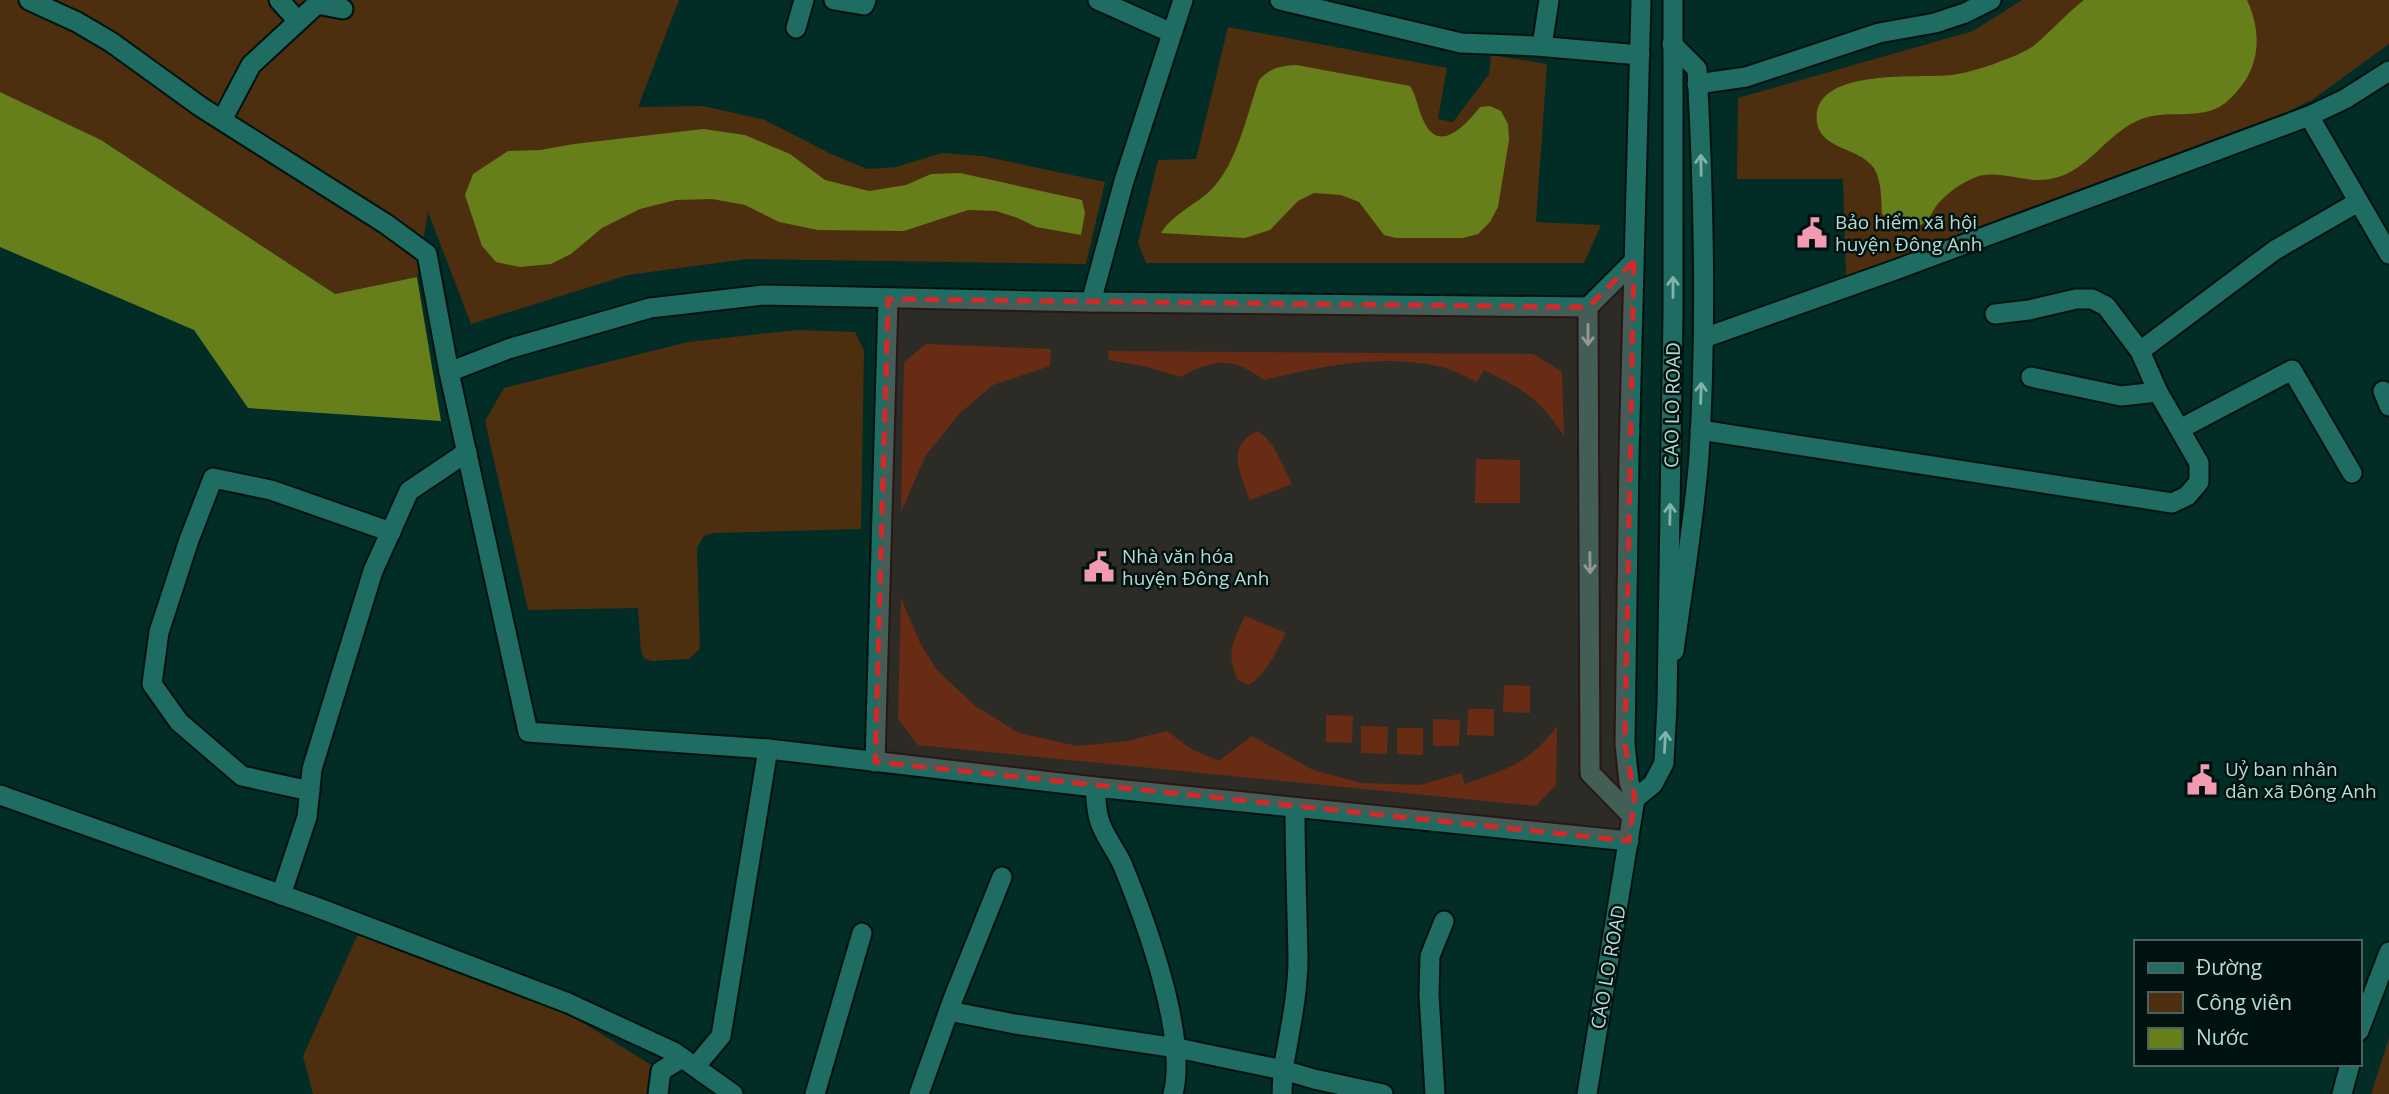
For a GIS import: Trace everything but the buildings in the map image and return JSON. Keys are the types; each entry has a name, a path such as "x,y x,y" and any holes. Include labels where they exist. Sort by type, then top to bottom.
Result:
{"street":[{"path":"279,0 297,20"},
{"path":"796,28 804,0"},
{"path":"834,0 864,5 866,0"},
{"path":"1098,0 1172,33"},
{"path":"1091,302 1124,181 1183,0"},
{"path":"1280,0 1461,43 1542,46 1640,55"},
{"path":"1542,46 1549,0"},
{"name":"CAO LO ROAD","path":"1587,1094 1634,808 1625,744 1633,261 1641,0"},
{"name":"CAO LO ROAD","path":"1634,808 1653,784 1664,763 1667,704 1673,0"},
{"path":"1697,84 1746,77 1879,33 1935,23 1965,13 1991,0"},
{"path":"35,1 111,42 222,120 386,224 427,254 449,372 528,732 768,749 1095,787 1629,841"},
{"path":"222,120 251,65 297,20 317,4 343,9"},
{"path":"1667,704 1689,546 1700,430 1704,338 1697,69 1672,44"},
{"path":"1704,338 2309,116 2345,99 2389,71"},
{"path":"2309,116 2389,254"},
{"path":"2140,351 2275,250 2358,202"},
{"path":"1672,233 1702,233"},
{"path":"1633,261 1588,307 1590,773 1634,808"},
{"path":"449,372 508,349 650,308 764,295 1091,302 1588,307"},
{"path":"876,762 888,299"},
{"path":"1700,430 2172,503 2187,496 2199,482 2199,463 2158,392 2140,351 2106,306 2092,299 2077,299 2029,310 1994,314"},
{"path":"2180,429 2292,370 2352,473"},
{"path":"2031,377 2121,396 2158,392"},
{"path":"281,895 307,817 312,769 373,571 410,491 467,452"},
{"path":"310,790 242,776 179,722 152,684 159,632 189,540 213,478 271,491 391,532"},
{"path":"657,1094 661,1071 689,1062 721,1036 768,749"},
{"path":"1095,787 1099,821 1123,865 1158,967 1177,1048 1173,1094"},
{"path":"0,795 281,895 568,1003 689,1062 733,1094"},
{"path":"1282,1094 1298,960 1294,873 1295,808"},
{"path":"919,1094 1002,877"},
{"path":"1435,1094 1429,995 1430,956 1444,921"},
{"path":"815,1094 862,933"},
{"path":"2361,1026 2389,952"},
{"path":"949,1011 1015,1024 1177,1048 1383,1094"},
{"path":"2342,1094 2349,1066"}],"highlighted area":[{"path":"1634,261 1625,744 1635,799 1629,841 875,762 888,299 1588,307"}],"green space":[{"path":"0,0 679,0 638,107 703,106 765,120 867,169 896,167 942,153 982,156 1105,182 1086,264 747,259 628,275 471,324 428,212 417,277 335,294 101,140 0,92"},
{"path":"2022,0 2389,0 2389,44 2312,100 2264,123 1846,278 1843,179 1737,179 1738,98 1973,31"},
{"path":"1228,27 1447,68 1438,119 1453,122 1489,74 1491,55 1547,64 1536,222 1601,225 1584,263 1146,263 1138,243 1158,160 1196,159"},
{"path":"796,330 855,332 864,350 861,529 714,533 704,536 697,548 700,649 689,659 645,659 641,652 638,608 528,610 485,421 504,388 688,342"},
{"path":"926,344 1051,349 1050,366 993,385 960,413 926,455 901,512 904,362"},
{"path":"1108,351 1533,354 1562,372 1564,436 1530,396 1484,370 1477,382 1442,367 1375,361 1330,366 1264,380 1242,367 1223,363 1203,366 1180,377 1148,367 1109,360"},
{"path":"1258,431 1274,448 1292,484 1250,500 1240,471 1238,452 1241,444"},
{"path":"1476,459 1520,460 1520,503 1475,503"},
{"path":"901,598 920,643 936,669 974,705 1019,733 1077,746 1128,741 1167,731 1191,749 1219,761 1252,736 1313,770 1361,783 1420,785 1462,773 1464,784 1505,769 1537,749 1557,726 1556,785 1536,806 918,745 898,719"},
{"path":"1245,616 1286,633 1266,668 1249,685 1238,680 1231,655"},
{"path":"1504,685 1530,686 1530,713 1503,712"},
{"path":"1468,709 1494,709 1494,736 1467,735"},
{"path":"1326,715 1353,716 1352,743 1326,742"},
{"path":"1433,719 1460,720 1459,746 1433,746"},
{"path":"1361,726 1388,727 1387,754 1361,753"},
{"path":"1397,728 1423,728 1423,755 1397,754"},
{"path":"362,925 527,988 661,1071 657,1094 313,1094 303,1056"},
{"path":"2389,1038 2389,1094 2371,1094"}],"water":[{"path":"2084,0 2247,0 2256,34 2252,68 2239,89 2218,108 2205,112 2146,117 2125,128 2075,170 2050,179 2031,180 1994,175 1976,177 1950,192 1927,220 1914,227 1903,226 1882,214 1880,183 1873,167 1859,156 1825,138 1820,132 1817,123 1819,105 1830,92 1870,79 1952,75 1991,65 2033,46"},
{"path":"1296,65 1410,86 1428,129 1435,135 1451,134 1467,122 1480,107 1490,106 1501,111 1508,124 1509,140 1498,207 1490,222 1478,234 1463,238 1396,238 1384,235 1359,202 1341,195 1314,193 1298,201 1270,230 1245,238 1161,233 1172,220 1211,190 1228,167 1259,80 1276,68"},
{"path":"0,92 101,140 335,294 417,277 441,421 248,408 194,330 0,247"},
{"path":"703,129 745,135 790,154 825,180 869,191 906,185 931,174 960,173 1082,200 1085,213 1081,235 1036,227 996,211 968,210 904,231 818,230 779,222 745,205 712,199 676,200 640,209 602,228 571,254 551,264 520,267 496,262 482,246 465,195 473,174 508,151 540,150"}],"place":[{"name":"Bảo hiểm xã hội huyện Đông Anh","path":"1812,233"},
{"name":"Nhà văn hóa huyện Đông Anh","path":"1099,567"},
{"name":"Uỷ ban nhân dân xã Đông Anh","path":"2202,780"}]}
